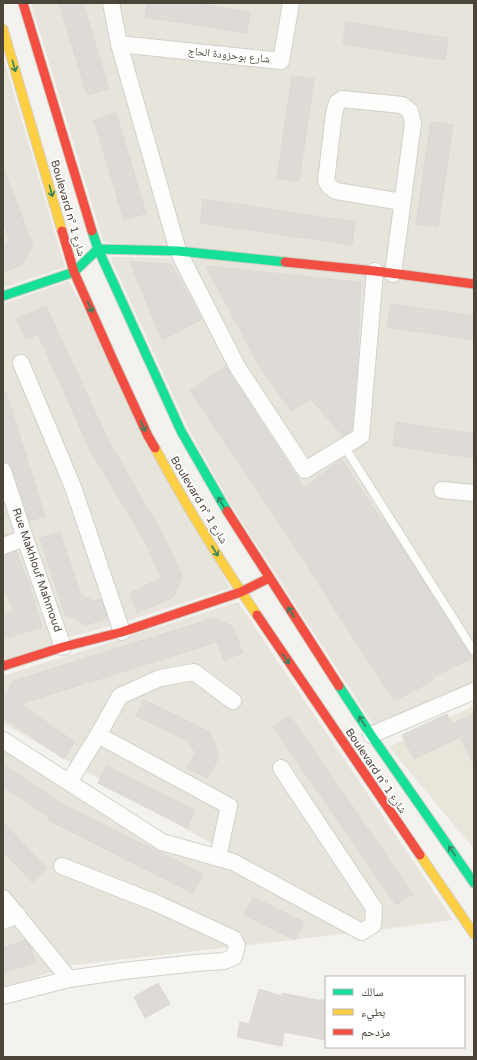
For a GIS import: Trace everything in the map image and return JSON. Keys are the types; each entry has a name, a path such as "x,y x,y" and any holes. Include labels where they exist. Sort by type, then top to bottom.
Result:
{"main road":[{"name":"Boulevard n° شارع 1","path":"22,3 98,249 181,431 224,507 269,578 371,735 474,883"},
{"name":"Boulevard n° شارع 1","path":"3,29 74,272 112,360 148,436 178,491 241,592 474,934"},
{"path":"3,296 74,272 98,249 178,251 375,271 474,284"},
{"path":"3,666 63,647 122,632 241,592 269,578"}],"street":[{"path":"111,3 119,44 178,251 238,368 305,470 361,436 375,271"},
{"name":"شارع بوحزودة الحاج","path":"119,44 281,61 291,3"},
{"path":"393,274 413,123 410,111 402,105 342,99 337,103 334,114 326,181 330,187 336,190 402,202"},
{"path":"21,363 73,487 122,632"},
{"name":"Rue Makhlouf Mahmoud","path":"3,471 63,647"},
{"path":"442,490 474,493"},
{"path":"3,546 25,538"},
{"path":"69,782 120,696 160,678 194,672 233,701"},
{"path":"371,735 474,691"},
{"path":"98,735 229,806 218,857"},
{"path":"3,740 162,842 233,862 362,932 373,924 374,908 281,768"},
{"path":"3,996 69,979 123,971 224,961 234,957 238,946 234,939 156,903 62,866"},
{"path":"3,898 69,979"},
{"path":"3,921 18,915"}],"lane":[{"path":"344,446 474,651"}],"shaded area":[{"path":"31,3 474,3 474,645 349,448 356,433 306,463 242,366 188,260 103,241"},
{"path":"3,56 65,267 3,288"},
{"path":"110,257 177,258 295,464 344,452 474,657 474,686 375,728 231,505 189,430"},
{"path":"69,281 230,588 124,622 16,364 115,625 66,638 3,455 3,304"},
{"path":"3,471 63,647 3,666"},
{"path":"238,602 453,920 362,932 65,966 3,892 3,746 159,846 232,866 353,926 3,723 3,676"},
{"path":"474,706 474,849 389,747"},
{"path":"17,921 57,970 3,989 3,927"}],"building":[{"path":"59,3 83,3 109,89 87,95"},
{"path":"147,3 194,3 250,12 247,33 145,17"},
{"path":"346,22 448,38 445,60 343,44"},
{"path":"292,76 314,79 299,181 277,178"},
{"path":"116,113 146,213 124,220 94,120"},
{"path":"431,122 453,125 438,227 416,224"},
{"path":"4,170 33,246 22,265 3,272 3,250 9,238 3,222"},
{"path":"203,199 355,222 352,245 200,223"},
{"path":"130,262 171,264 202,319 162,340"},
{"path":"206,266 361,282 357,368 351,431 343,436 311,399 291,411 259,366"},
{"path":"391,304 474,316 474,340 387,327"},
{"path":"46,306 108,440 162,533 182,576 174,597 137,613 130,593 161,578 146,543 90,450 38,334 26,340 17,319"},
{"path":"226,366 304,488 342,459 382,521 384,519 473,658 432,677 434,680 394,701 308,566 190,391"},
{"path":"3,392 6,392 45,516 29,521 12,468 9,464 4,462 3,458"},
{"path":"396,422 474,434 474,458 393,446"},
{"path":"60,532 81,595 93,601 101,599 107,618 86,625 65,614 40,538"},
{"path":"16,551 30,586 42,627 3,639 3,615 13,611 3,582 3,555"},
{"path":"214,618 232,626 243,653 224,660 217,642 20,704 75,742 64,759 3,717 3,693 6,695 13,681"},
{"path":"144,700 210,732 219,757 208,778 187,768 195,752 188,741 136,716"},
{"path":"474,713 474,765 460,737 414,759 402,735 447,714 452,724"},
{"path":"290,716 413,894 396,905 273,727"},
{"path":"3,764 62,804 203,874 193,893 48,820 49,817 3,786"},
{"path":"106,766 195,810 187,828 98,783"},
{"path":"3,822 47,869 32,882 3,851"},
{"path":"253,897 304,922 295,940 244,915"},
{"path":"25,940 30,946 36,962 3,973 3,948"},
{"path":"158,983 170,1004 145,1018 134,997"},
{"path":"259,989 282,996 282,993 317,1000 325,1000 325,1040 284,1032 282,1046 237,1037 240,1022 249,1024"}],"traffic: fast":[{"path":"92,231 98,249 181,431 227,511"},
{"path":"3,296 74,272 98,249 178,251 285,262"},
{"path":"339,686 371,735 474,883"}],"traffic: slow":[{"path":"3,29 62,231"},
{"path":"155,448 204,533 257,615"},
{"path":"420,855 474,934"}],"traffic: jam":[{"path":"23,3 92,231"},
{"path":"62,231 74,272 113,360 155,448"},
{"path":"285,262 375,271 474,284"},
{"path":"227,511 339,686"},
{"path":"3,666 63,647 122,632 241,592 269,578"},
{"path":"257,615 420,855"}]}
